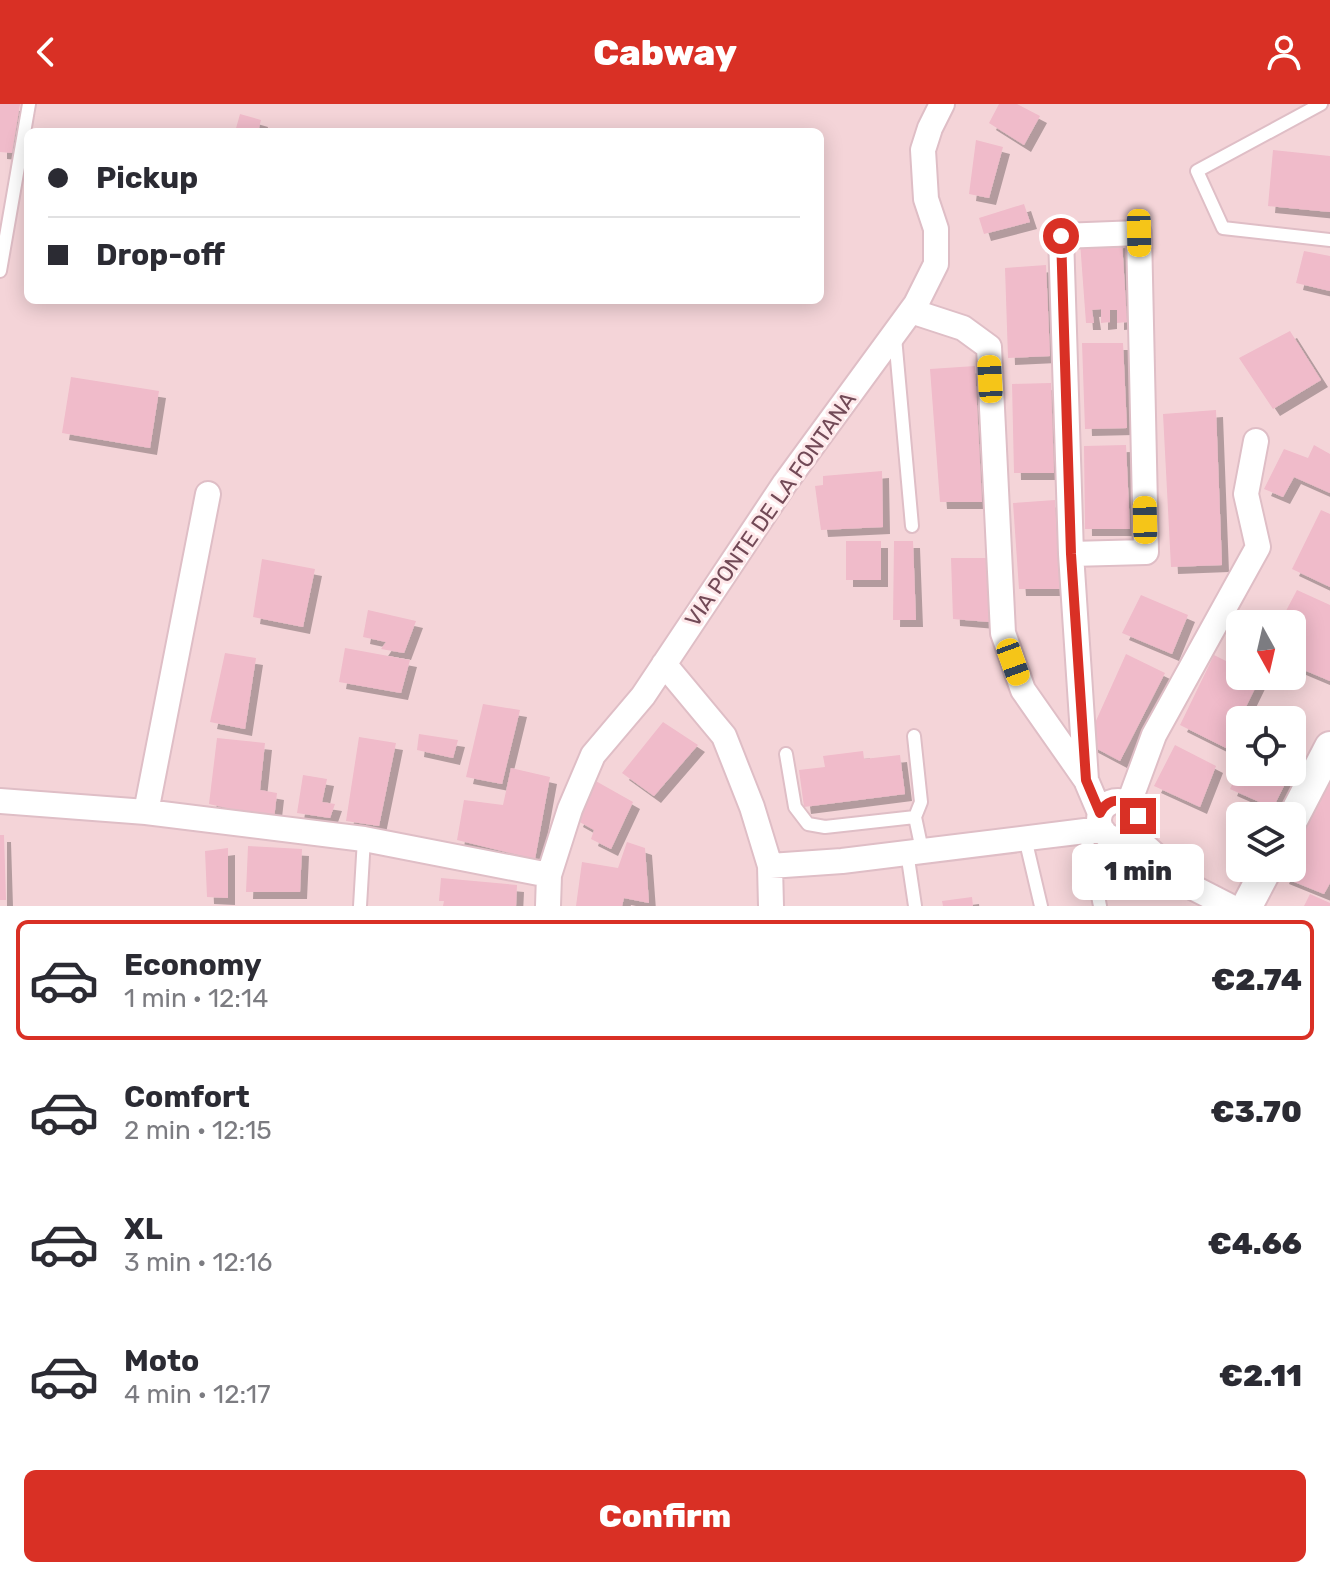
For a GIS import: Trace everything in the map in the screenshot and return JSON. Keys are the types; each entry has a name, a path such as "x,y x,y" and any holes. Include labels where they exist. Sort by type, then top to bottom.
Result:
{"street":[{"name":"VIA PONTE DE LA FONTANA","path":"548,906 549,875 570,809 593,755 643,696 785,483 911,311 936,264 936,229 926,199 923,150 942,104"},
{"path":"1071,554 1146,552 1139,233 1061,236 1071,554 1086,780 1096,825 1108,836 1120,839 1132,834 1138,816 1129,803 1114,801 1103,807 1096,825"},
{"path":"911,311 963,328 989,347 1003,633 1023,690 1086,780"},
{"path":"1129,803 1154,735 1258,547 1246,494 1256,441"},
{"path":"146,812 208,494"},
{"path":"664,664 724,736 752,807 770,866 771,906"},
{"path":"1301,802 1330,747"},
{"path":"0,801 146,812 364,839 549,875"},
{"path":"770,866 842,861 1025,838 1096,825"},
{"path":"1132,834 1188,885 1198,899 1229,906"},
{"path":"1247,906 1260,882"}],"lane":[{"path":"25,128 29,104"},
{"path":"1321,104 1197,171 1223,228 1330,240"},
{"path":"0,271 24,133"},
{"path":"895,334 912,526"},
{"path":"914,736 921,802 915,817 915,906"},
{"path":"786,754 795,807 808,824 825,827 915,817"},
{"path":"1096,825 1100,906"},
{"path":"1025,838 1041,906"},
{"path":"360,906 364,839"}],"shaded area":[{"path":"0,104 1330,104 1330,906 0,906"}],"building":[{"path":"0,104 20,104 12,153 0,152"},
{"path":"999,104 1017,104 1040,116 1024,145 989,123"},
{"path":"240,114 261,120 259,128 236,128"},
{"path":"976,140 1003,147 989,198 969,194"},
{"path":"1273,150 1330,156 1330,212 1268,206"},
{"path":"1024,204 1030,222 984,234 979,218"},
{"path":"1122,241 1127,322 1117,323 1117,310 1110,310 1110,322 1101,323 1101,309 1092,310 1094,323 1086,323 1080,242"},
{"path":"1304,251 1330,256 1330,291 1296,283"},
{"path":"1046,265 1050,356 1008,358 1005,268"},
{"path":"1290,331 1321,380 1273,409 1239,358"},
{"path":"1082,343 1123,343 1127,428 1085,429"},
{"path":"975,366 982,502 940,502 930,369"},
{"path":"71,377 159,391 150,448 62,433"},
{"path":"1051,383 1054,473 1014,473 1012,384"},
{"path":"1216,410 1222,565 1171,567 1163,414"},
{"path":"1126,445 1130,529 1085,529 1084,446"},
{"path":"1314,445 1330,454 1330,493 1294,477 1283,497 1264,489 1284,449 1308,458"},
{"path":"882,471 883,527 821,530 815,486 823,485 823,476"},
{"path":"1055,500 1060,589 1019,589 1013,503"},
{"path":"1321,510 1330,514 1330,587 1292,569"},
{"path":"846,541 881,541 881,580 846,580"},
{"path":"894,541 913,541 916,620 893,620"},
{"path":"951,558 987,558 989,622 953,619"},
{"path":"262,559 315,569 303,627 253,617"},
{"path":"1297,590 1330,605 1330,681 1306,671 1306,610 1286,610"},
{"path":"1141,595 1188,615 1172,654 1122,633"},
{"path":"368,610 416,621 404,653 381,649 386,642 363,637"},
{"path":"345,648 410,660 401,693 339,682"},
{"path":"225,653 256,658 245,729 210,722"},
{"path":"1126,654 1165,673 1120,761 1086,743"},
{"path":"1214,655 1226,661 1226,690 1254,690 1246,706 1226,706 1226,748 1180,725"},
{"path":"483,704 520,710 502,784 466,777"},
{"path":"663,722 698,745 654,796 622,773"},
{"path":"419,734 458,740 453,758 417,750"},
{"path":"359,737 396,743 379,826 346,821"},
{"path":"217,738 265,743 260,790 277,793 274,819 209,804"},
{"path":"1175,745 1216,766 1200,807 1154,786"},
{"path":"863,751 864,759 900,755 905,794 804,807 799,770 825,767 823,756"},
{"path":"511,768 550,777 535,859 457,840 464,800 503,805"},
{"path":"303,775 327,779 322,802 335,804 330,818 297,813"},
{"path":"594,780 633,802 611,849 591,839 594,830 576,820"},
{"path":"1330,780 1330,883 1324,894 1294,882 1306,882 1306,828"},
{"path":"1231,786 1284,786 1276,802 1259,802 1230,789"},
{"path":"0,835 4,835 6,900 0,900"},
{"path":"627,842 645,848 649,903 624,898 622,906 576,906 582,862 618,868"},
{"path":"248,846 302,849 300,892 246,892"},
{"path":"228,848 228,898 207,897 205,851"},
{"path":"441,878 517,885 516,906 443,906 444,901 439,901"},
{"path":"1310,894 1330,903 1330,906 1304,906"},
{"path":"972,897 973,906 943,906 942,901"}],"route":[{"path":"1061,236 1071,554 1086,780 1100,813 1108,803 1120,800 1129,803 1138,816"}]}
